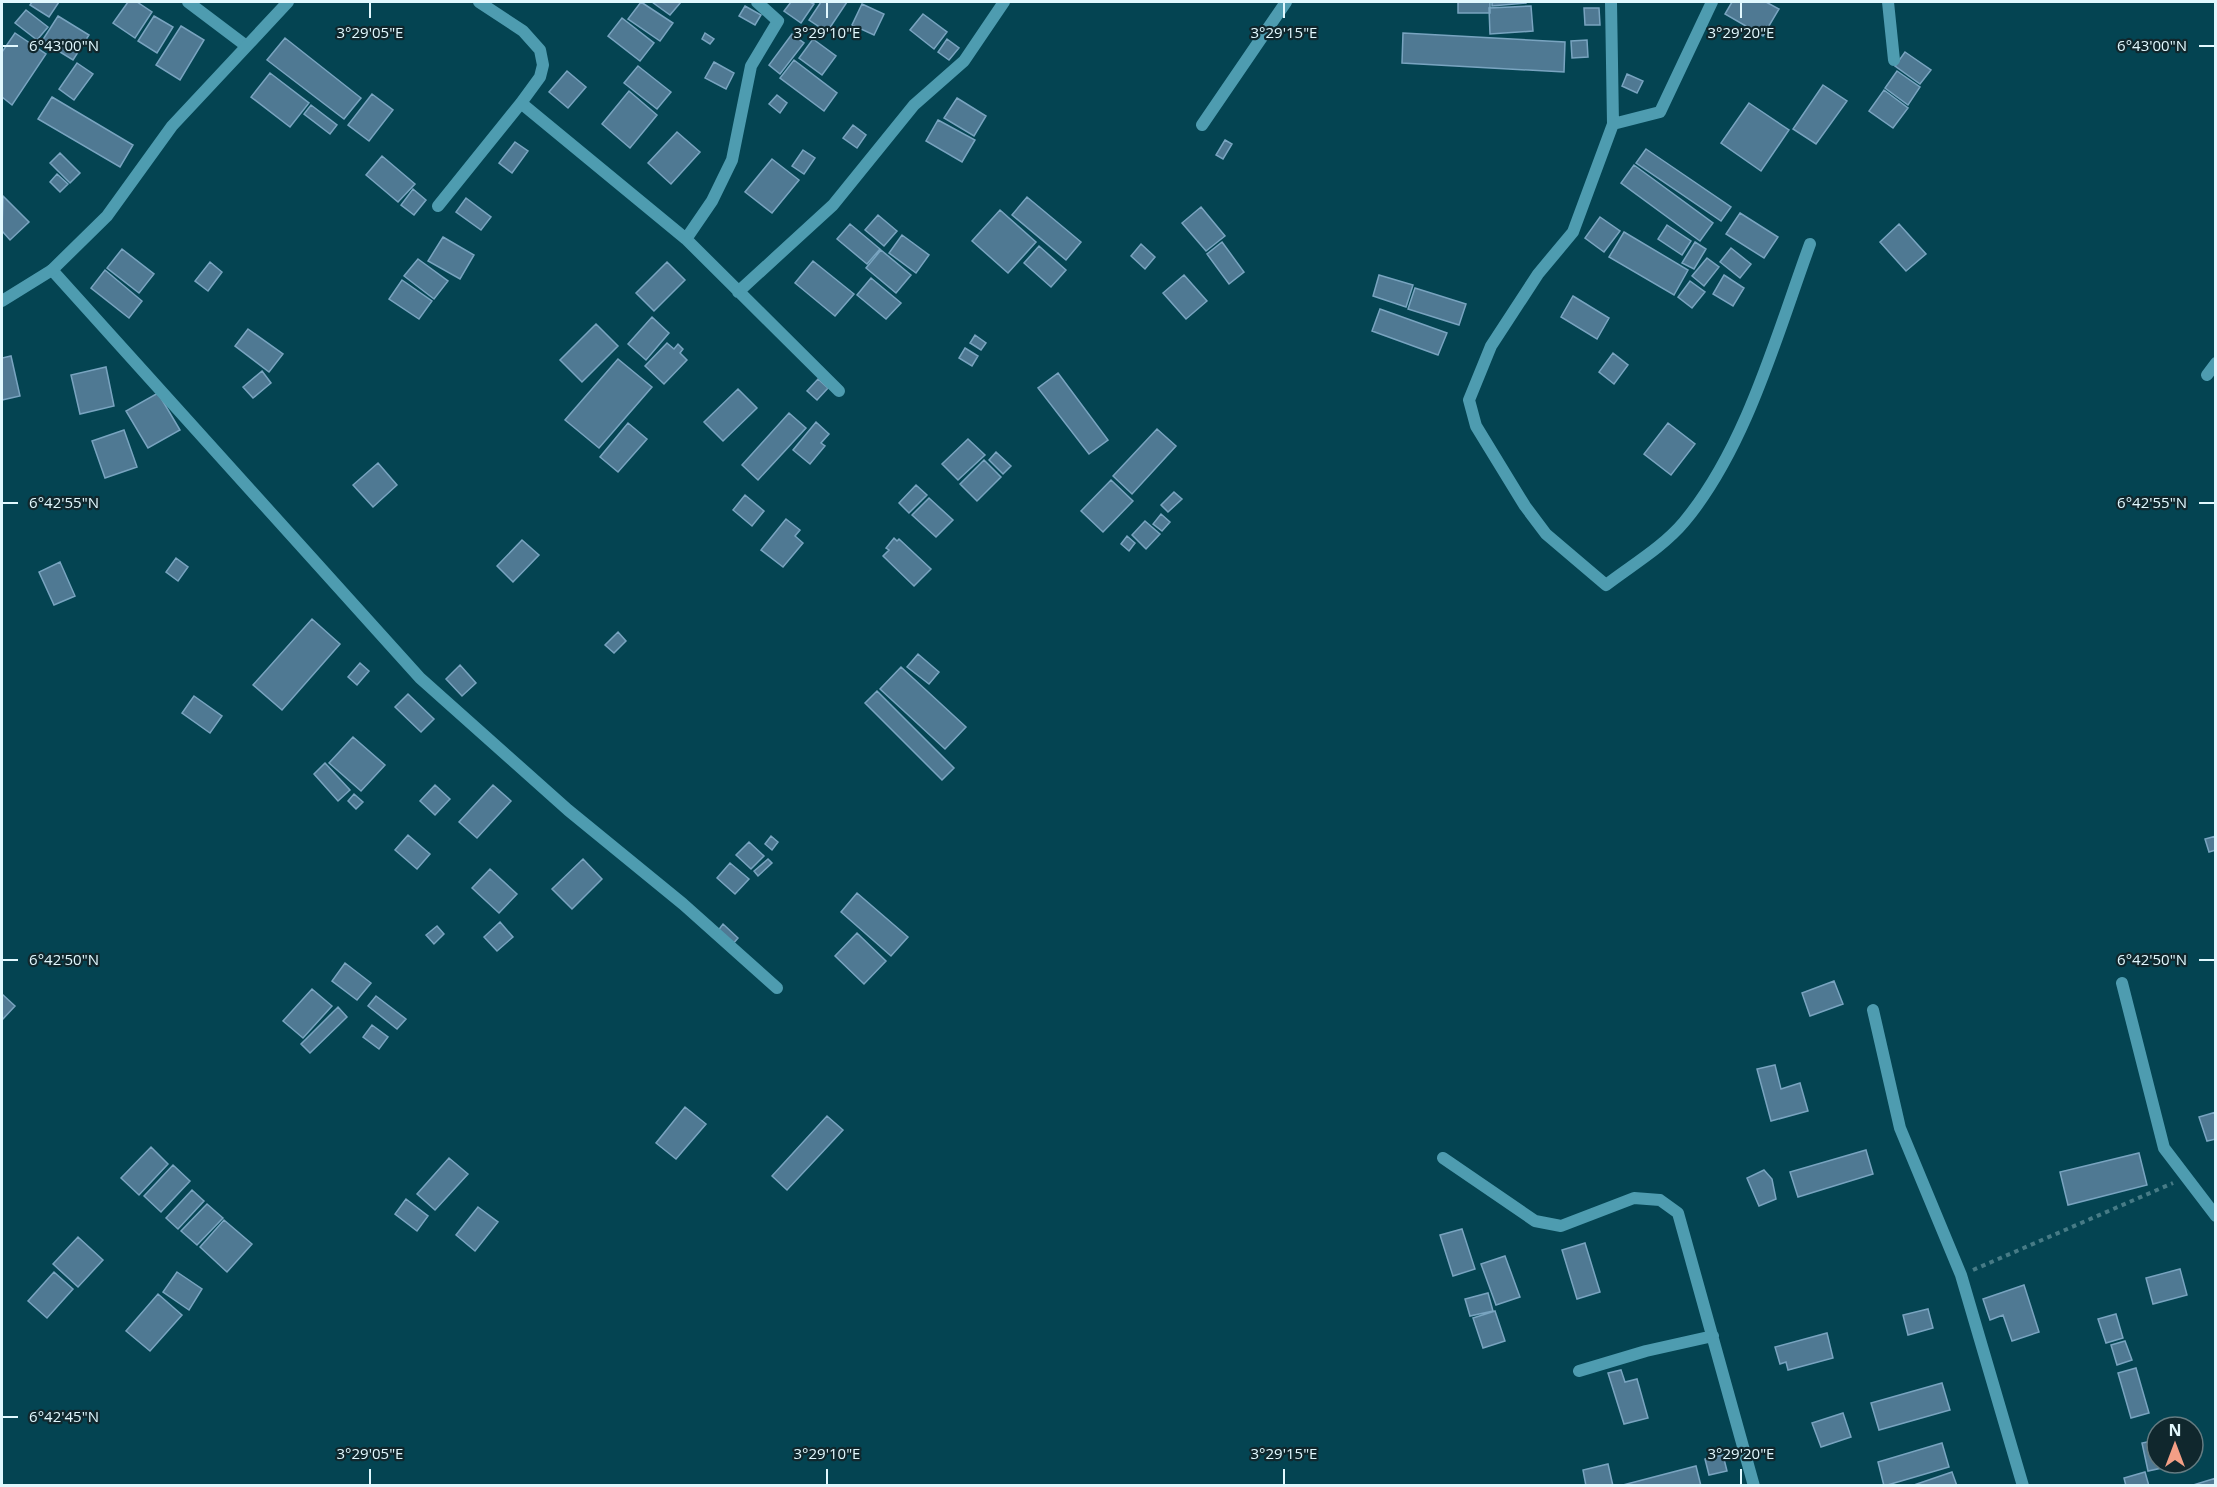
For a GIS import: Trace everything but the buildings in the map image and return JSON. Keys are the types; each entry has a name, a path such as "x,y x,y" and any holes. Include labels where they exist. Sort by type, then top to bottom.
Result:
{"street":[{"path":"188,2 245,45"},
{"path":"2,301 52,270 107,216 172,126 245,45 288,2"},
{"path":"438,206 521,103 540,77 543,65 540,50 523,32 479,2"},
{"path":"686,240 712,201 732,159 751,66 778,21 757,2"},
{"path":"738,292 833,205 914,105 964,61 1004,2"},
{"path":"1202,125 1286,2"},
{"path":"1611,2 1613,124 1573,232 1538,274 1491,346 1469,400 1476,426 1524,506 1546,534 1606,585 1664,542 1684,522 1706,490 1743,424 1810,244"},
{"path":"1613,124 1660,112 1712,2"},
{"path":"1888,2 1894,60"},
{"path":"521,103 686,240 839,391"},
{"path":"52,270 420,678 568,810 683,904 777,988"},
{"path":"2207,375 2216,363"},
{"path":"2122,983 2164,1148 2216,1216"},
{"path":"1873,1010 1900,1128 1961,1275 2023,1485"},
{"path":"1443,1158 1535,1221 1561,1226 1634,1198 1660,1200 1678,1213 1754,1485"},
{"path":"1580,1371 1646,1351 1713,1336"}],"path":[{"path":"1961,1275 2187,1177"}]}
